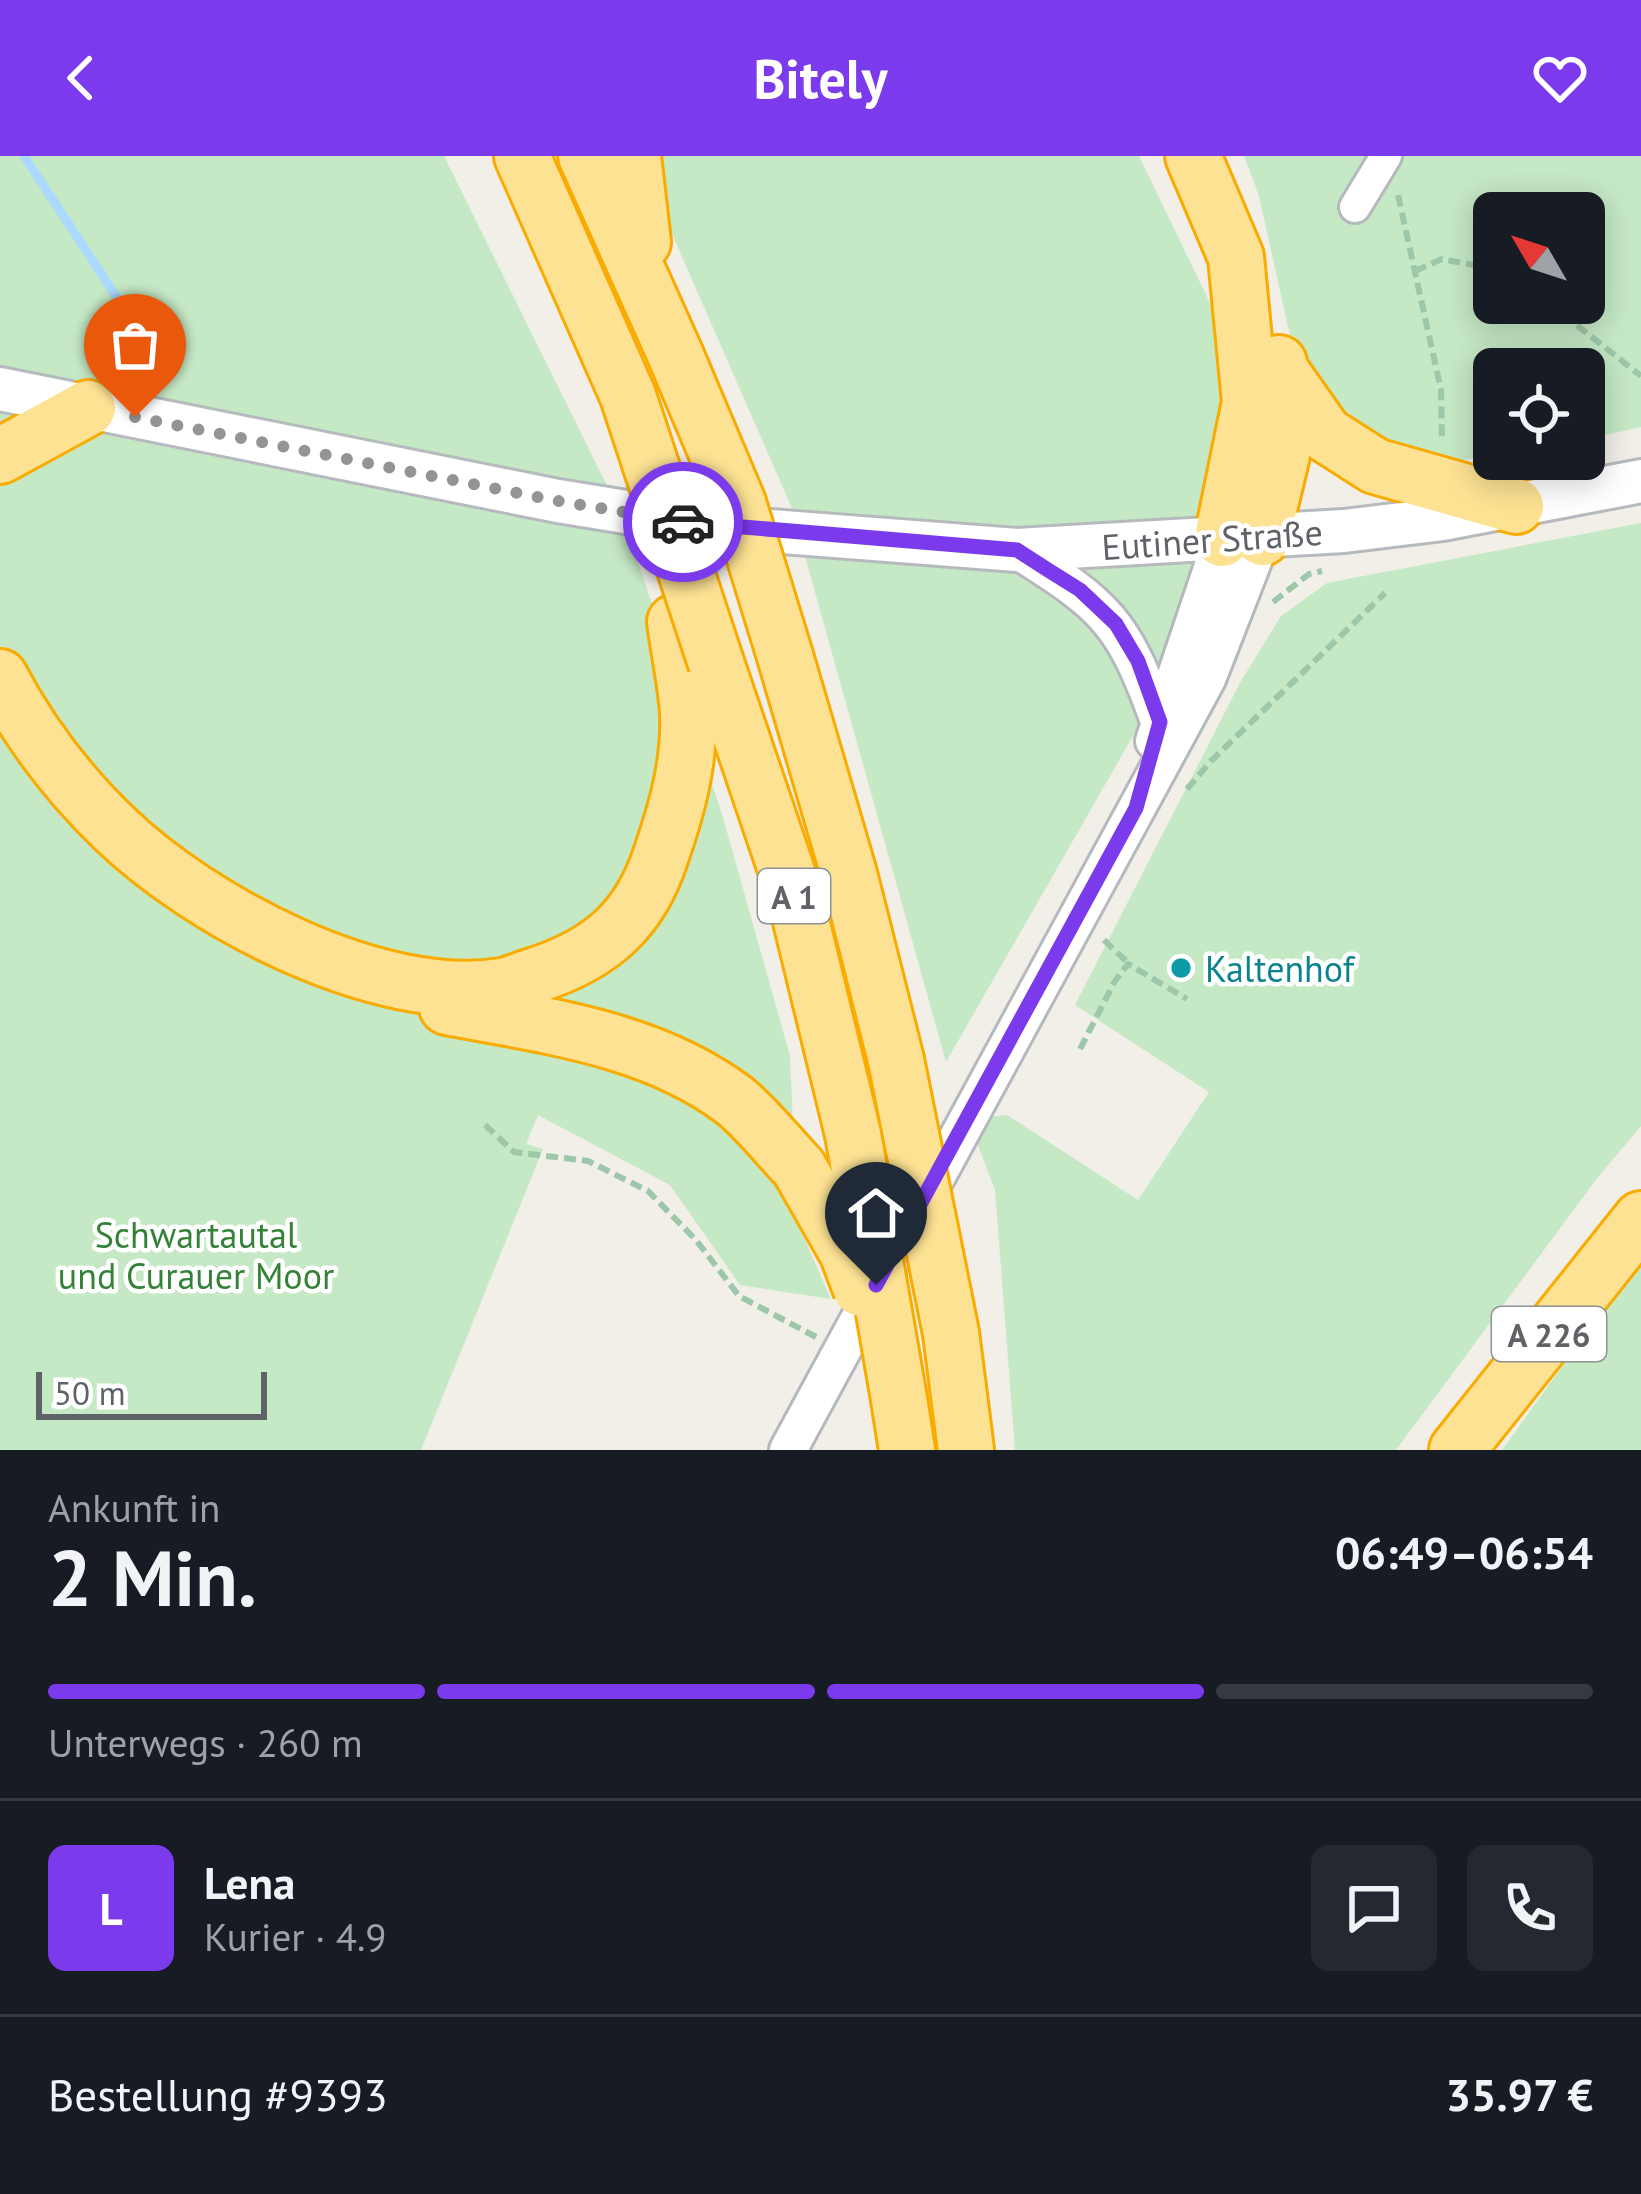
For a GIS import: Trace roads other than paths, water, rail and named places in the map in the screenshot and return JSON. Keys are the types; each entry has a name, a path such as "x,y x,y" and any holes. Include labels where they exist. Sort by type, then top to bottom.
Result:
{"highway":[{"name":"A 1","path":"522,156 578,284 616,402 716,663 795,896 854,1134 903,1425"},
{"name":"A 1","path":"586,156 738,503 785,656 849,874 896,1060 951,1334 966,1450"},
{"path":"632,156 650,298"},
{"path":"1193,156 1236,257 1250,402 1242,539"},
{"path":"1224,156 1257,256 1280,370 1282,455 1242,539"},
{"path":"1280,370 1325,434 1375,466 1516,506"},
{"path":"0,677 56,765 116,831 205,900 304,953 369,974 449,987 502,986 572,963 614,935 650,890 681,797 688,715 675,622 616,402"},
{"path":"0,456 88,408"},
{"path":"0,719 37,771 94,835 183,908 270,957 345,985 619,1043 687,1070 737,1103 799,1168 848,1252 903,1425"},
{"name":"A 226","path":"1457,1450 1641,1219"}],"main road":[{"name":"Eutiner Straße","path":"0,389 558,501 718,527 1017,550 1242,539 1424,521 1641,481"}],"street":[{"path":"1355,207 1386,156"},
{"path":"1136,808 1160,722 1242,539"},
{"path":"788,1450 1207,679 1242,539"},
{"path":"1017,550 1080,590 1116,624 1138,661 1160,722"}],"waterway":[{"path":"24,156 139,331"}],"place":[{"name":"Kaltenhof","path":"1181,968"}],"park label":[{"name":"Schwartautal und Curauer Moor","path":"196,1254"}]}
